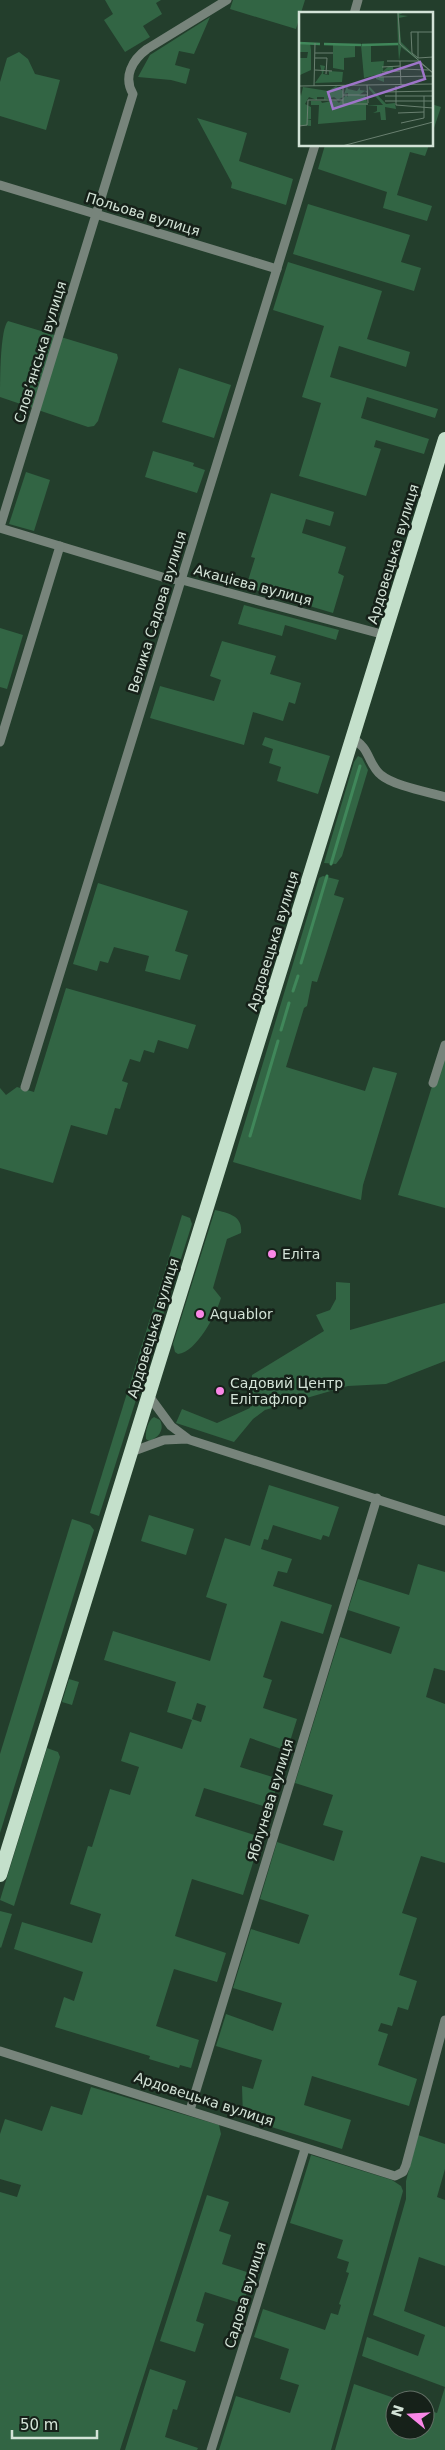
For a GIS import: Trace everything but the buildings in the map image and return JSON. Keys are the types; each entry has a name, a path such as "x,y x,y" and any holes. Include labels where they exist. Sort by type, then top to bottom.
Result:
{"highway":[{"name":"Ардовецька вулиця","path":"0,1875 445,439"}],"street":[{"name":"Словʼянська вулиця","path":"0,528 133,94 128,81 134,62 146,49 227,0"},
{"name":"Велика Садова вулиця","path":"25,1087 315,146"},
{"name":"Польова вулиця","path":"0,185 277,269"},
{"name":"Акацієва вулиця","path":"0,528 170,579 182,580 385,635"},
{"path":"0,742 60,546"},
{"path":"352,738 362,745 375,768 384,778 445,797"},
{"path":"433,1083 445,1046"},
{"path":"149,1396 171,1426 187,1438 377,1501 445,1521"},
{"path":"132,1452 164,1440 187,1438"},
{"name":"Яблунева вулиця","path":"190,2110 377,1501"},
{"name":"Ардовецька вулиця","path":"0,2051 190,2110 305,2149 390,2175 398,2175 406,2165 445,2020"},
{"name":"Садова вулиця","path":"210,2450 305,2149"}],"green space":[{"path":"105,0 161,0 156,3 162,14 143,26 150,37 125,52 104,20 113,14"},
{"path":"233,0 305,0 301,12 299,12 296,29 230,9"},
{"path":"210,17 194,54 179,51 175,65 190,69 186,84 171,80 138,77 150,55"},
{"path":"19,52 28,59 35,74 60,80 46,130 0,116 0,82 7,58"},
{"path":"432,104 441,107 432,134"},
{"path":"197,118 247,133 239,161 293,179 286,205 231,188 232,183"},
{"path":"325,146 429,146 425,156 410,152 397,195 432,206 427,221 383,208 387,192 318,169"},
{"path":"308,204 410,235 401,262 421,268 414,291 293,254"},
{"path":"288,262 382,291 367,339 410,352 406,367 339,346 330,377 438,409 435,418 367,397 361,418 429,439 424,454 376,440 374,447 381,449 366,496 299,476 321,403 302,397 324,326 273,310"},
{"path":"8,321 117,354 118,358 98,421 94,426 88,427 0,397 3,334"},
{"path":"179,368 231,385 214,438 162,422"},
{"path":"153,451 194,463 193,466 205,470 197,493 145,477"},
{"path":"26,472 50,480 34,531 9,524"},
{"path":"271,493 334,512 330,526 306,519 302,533 346,547 338,573 344,576 333,613 246,587 255,558 251,557"},
{"path":"244,605 339,630 336,640 285,625 282,636 238,624"},
{"path":"0,628 23,635 7,689 0,687"},
{"path":"222,641 276,656 270,674 301,683 295,704 289,702 283,721 253,712 244,745 150,718 160,686 214,701 221,680 210,676"},
{"path":"265,737 330,756 318,794 277,781 281,767 269,763 273,749 262,745"},
{"path":"358,756 362,758 368,770 342,856 336,864 324,863 354,762"},
{"path":"323,876 339,880 334,895 344,898 317,982 312,981 307,1006 304,1008 286,1067 365,1091 373,1067 397,1073 363,1185 361,1200 233,1162 319,878"},
{"path":"98,883 188,911 175,951 188,955 180,980 145,971 149,956 114,947 108,963 100,961 97,971 73,964"},
{"path":"66,988 196,1025 188,1049 158,1040 154,1053 144,1050 140,1062 130,1059 122,1081 128,1083 120,1109 115,1108 107,1135 71,1125 53,1183 0,1168 0,1088 6,1095 17,1087 34,1092"},
{"path":"445,1058 445,1208 398,1195 433,1083"},
{"path":"215,1210 234,1216 240,1223 241,1233 227,1239 213,1288 221,1298 215,1313 199,1340 185,1352 178,1354 175,1352 173,1344"},
{"path":"182,1215 190,1218 192,1224 99,1516 90,1513"},
{"path":"336,1282 350,1283 350,1330 445,1303 445,1361 386,1384 348,1386 265,1410 253,1419 234,1442 176,1423 182,1409 217,1423 250,1408 252,1375 324,1331 316,1315 330,1310 336,1299"},
{"path":"154,1417 160,1420 162,1427 158,1436 149,1441 146,1439 147,1430 150,1421"},
{"path":"269,1485 339,1507 329,1537 323,1535 321,1540 273,1525 268,1540 264,1539 261,1549 292,1559 287,1573 278,1571 273,1586 332,1605 323,1634 281,1621 263,1677 272,1680 263,1708 297,1719 287,1751 250,1738 240,1767 279,1779 270,1808 204,1788 195,1816 261,1837 243,1895 192,1879 175,1936 226,1953 217,1982 174,1969 156,2026 199,2040 191,2068 180,2065 179,2068 149,2059 150,2056 55,2027 64,1997 74,2001 83,1972 14,1949 22,1922 92,1943 101,1914 70,1904 88,1846 92,1847 110,1789 130,1795 139,1767 121,1761 130,1732 182,1749 192,1720 167,1712 176,1682 104,1660 113,1631 210,1661 227,1604 206,1597 225,1538 250,1546","holes":["197,1703 206,1706 201,1722 192,1719"]},
{"path":"149,1515 194,1529 186,1555 141,1541"},
{"path":"72,1519 90,1525 94,1530 0,1833 0,1754"},
{"path":"418,1564 445,1572 445,1671 434,1668 426,1697 445,1704 445,1863 421,1856 402,1913 417,1918 399,1975 417,1981 408,2010 398,2007 392,2026 381,2023 378,2031 388,2034 378,2065 417,2079 409,2106 312,2076 304,2105 351,2120 342,2149 243,2118 242,2086 253,2089 262,2060 216,2046 226,2014 273,2031 282,2003 233,1988 251,1929 299,1944 309,1915 260,1899 277,1842 334,1861 343,1831 323,1825 333,1795 295,1783 340,1637 391,1654 400,1627 348,1610 358,1579 409,1595"},
{"path":"69,1679 79,1682 72,1705 62,1702"},
{"path":"47,1748 58,1752 60,1757 14,1906 0,1900"},
{"path":"0,1911 12,1914 1,1948 0,1947"},
{"path":"91,2087 219,2125 221,2134 120,2450 0,2450 0,2192 17,2197 21,2185 0,2179 0,2134 5,2119 42,2131 51,2106 82,2115"},
{"path":"418,2135 445,2144 445,2169 437,2197 445,2200 445,2266 419,2257 404,2311 445,2327 445,2387 362,2356 367,2337 418,2356 425,2335 373,2315 406,2199 406,2181"},
{"path":"311,2155 392,2180 401,2186 403,2191 331,2450 219,2450 236,2396 290,2413 299,2385 280,2379 289,2349 254,2337 263,2309 325,2330 331,2313 338,2315 341,2305 339,2304 349,2273 346,2272 349,2262 337,2258 343,2240 290,2223"},
{"path":"207,2195 229,2202 219,2231 231,2235 222,2264 253,2274 243,2304 205,2292 196,2321 204,2324 195,2352 160,2341"},
{"path":"150,2369 186,2381 177,2410 173,2409 165,2437 198,2448 197,2450 125,2450"},
{"path":"354,2384 385,2395 385,2440 435,2440 435,2412 437,2413 445,2387 445,2450 335,2450"}],"waterway":[{"path":"331,864 360,766"},
{"path":"301,963 327,876"},
{"path":"293,991 298,976"},
{"path":"281,1030 289,1003"},
{"path":"250,1136 278,1041"}],"place":[{"name":"Еліта","path":"272,1254"},
{"name":"Aquablor","path":"200,1314"},
{"name":"Садовий Центр Елітафлор","path":"220,1391"}]}
